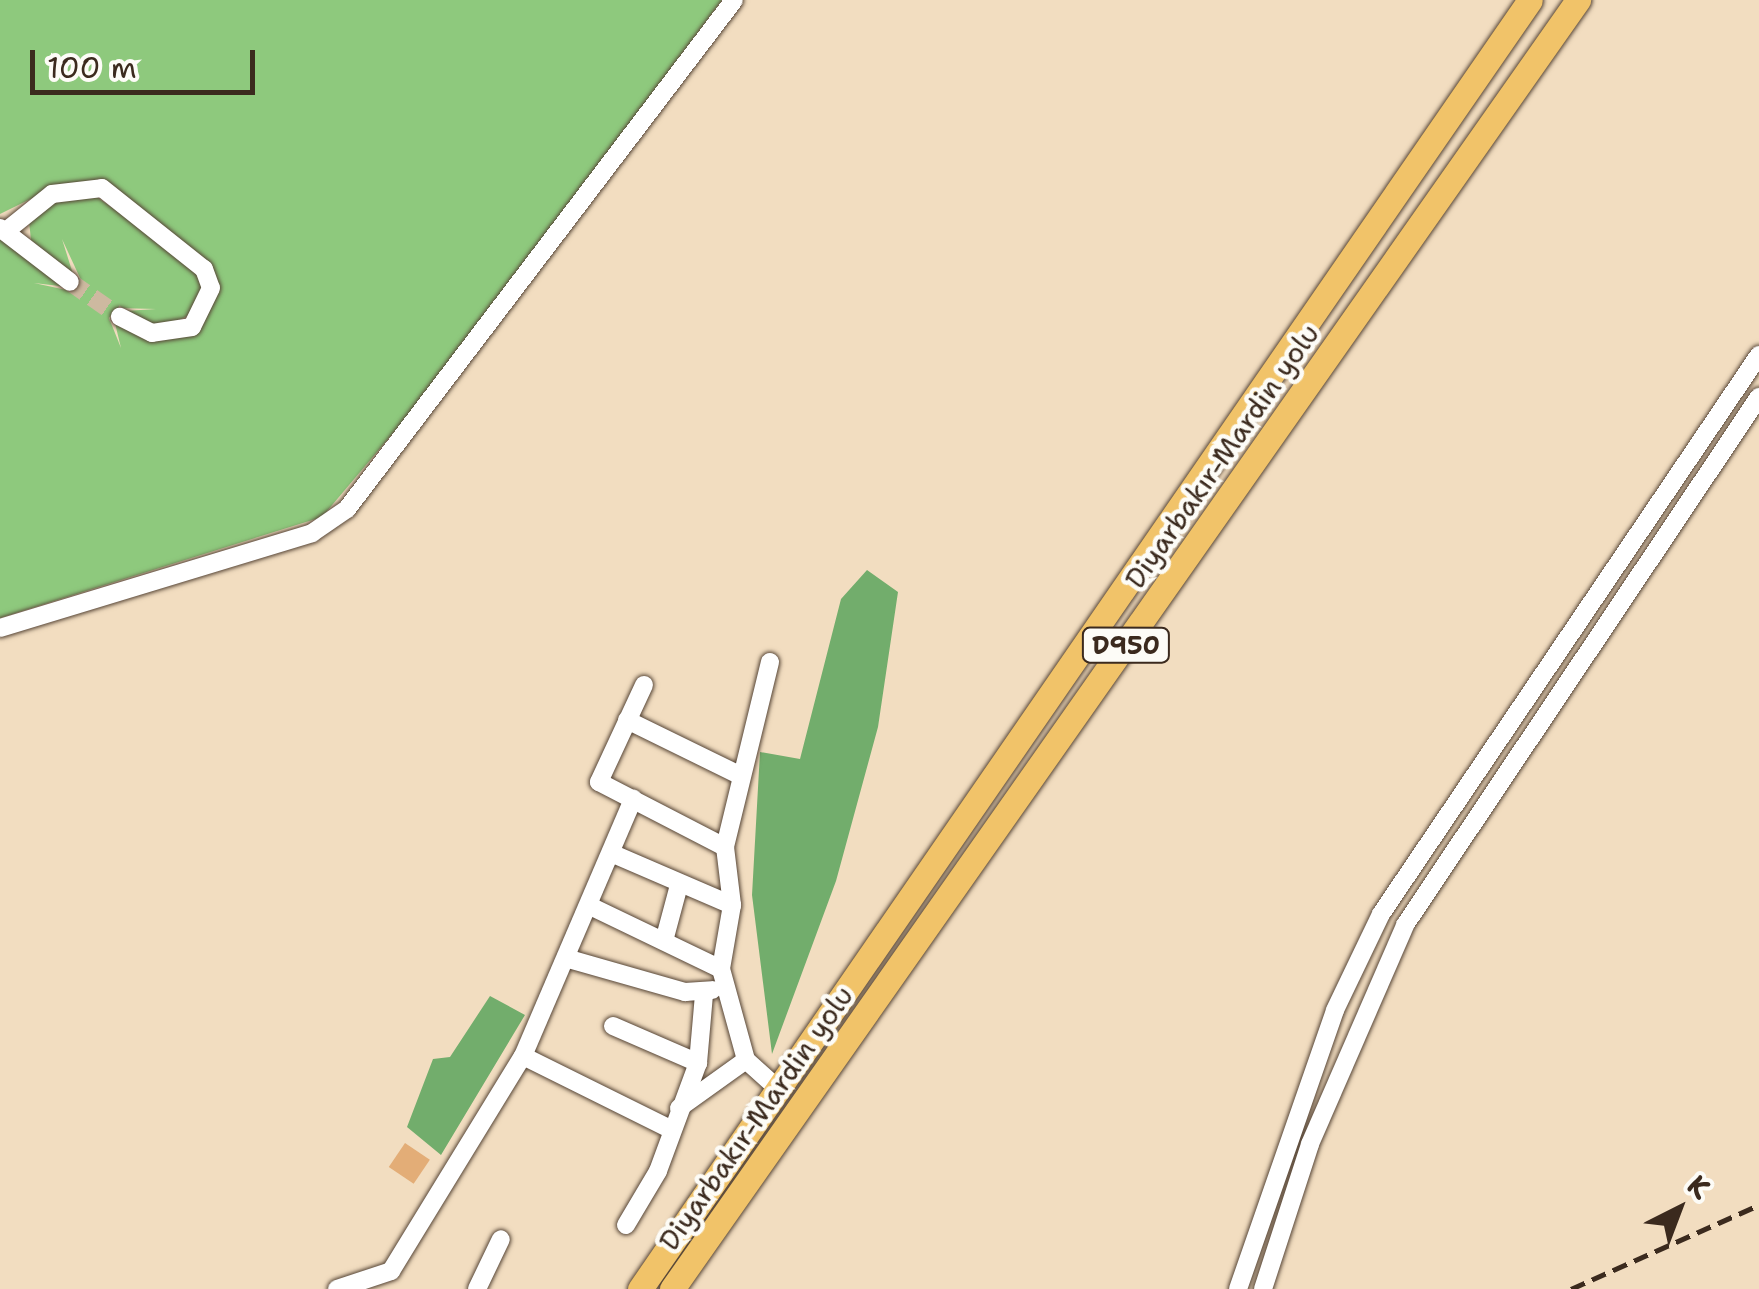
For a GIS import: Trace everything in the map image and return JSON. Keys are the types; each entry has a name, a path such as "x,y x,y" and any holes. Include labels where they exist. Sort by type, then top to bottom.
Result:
{"highway":[{"name":"Diyarbakır-Mardin yolu","path":"640,1289 1530,0"},
{"name":"Diyarbakır-Mardin yolu","path":"672,1289 1578,0"}],"street":[{"path":"0,628 296,539 347,509 734,0"},
{"path":"70,282 3,230 52,194 102,188 204,269 211,288 192,327 171,336 120,317"},
{"path":"1238,1289 1335,1010 1381,914 1759,355"},
{"path":"1263,1289 1310,1144 1405,925 1759,397"},
{"path":"770,662 737,774 724,847 732,905 721,976 746,1060 776,1088"},
{"path":"644,686 598,782 724,847"},
{"path":"627,720 737,774"},
{"path":"336,1289 386,1285 523,1056 569,959 632,799"},
{"path":"611,853 679,886 732,905"},
{"path":"664,940 679,886"},
{"path":"590,906 664,940 721,976"},
{"path":"569,959 704,996"},
{"path":"626,1224 698,1063 704,996 721,976"},
{"path":"614,1026 698,1063"},
{"path":"523,1056 670,1130"},
{"path":"679,1108 746,1060"},
{"path":"476,1289 502,1239"}],"green space":[{"path":"0,0 722,0 443,374 322,517 0,618 0,236 68,287 34,283 71,291 81,280 62,239 73,274 31,240 29,221 59,195 85,189 187,259 204,283 201,308 160,331 125,311 156,309 116,308 109,318 121,348 114,319 150,338 173,338 202,321 214,292 196,255 96,181 61,184 0,214"},
{"path":"867,570 898,592 878,727 836,881 772,1054 752,895 760,752 800,759 841,599"},
{"path":"490,996 525,1015 441,1155 407,1127 433,1059 450,1057"}],"building":[{"path":"405,1143 430,1160 414,1184 389,1167"}],"tunnel":[{"path":"70,282 120,317"}],"railway":[{"path":"1571,1289 1759,1205"}]}
